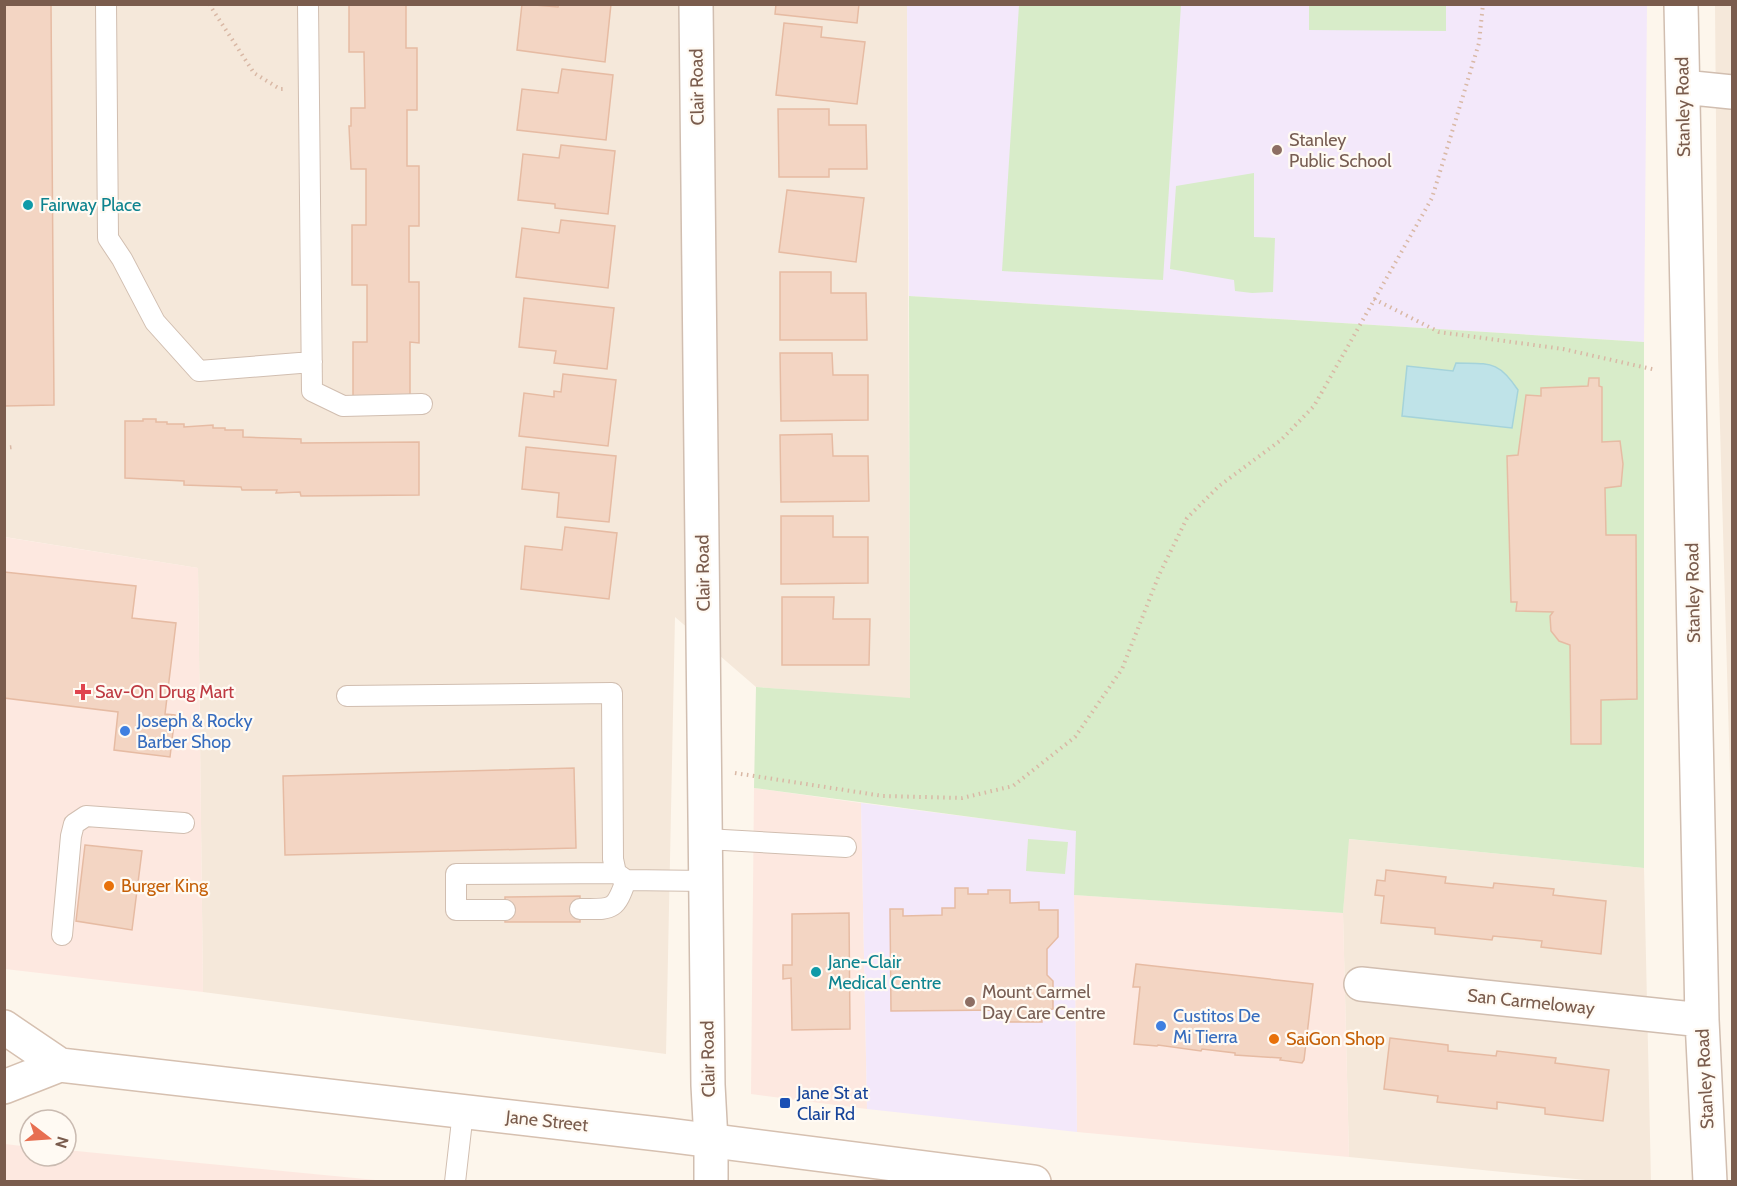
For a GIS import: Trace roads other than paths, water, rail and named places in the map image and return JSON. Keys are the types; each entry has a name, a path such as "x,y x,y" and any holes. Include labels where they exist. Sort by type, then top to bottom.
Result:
{"street":[{"name":"Clair Road","path":"696,4 711,1182"},
{"name":"Stanley Road","path":"1681,4 1702,1020 1710,1182"},
{"path":"1683,87 1732,92"},
{"name":"San Carmeloway","path":"1361,984 1702,1020"},
{"name":"Jane Street","path":"4,1027 60,1065 711,1140 1032,1181"},
{"name":"Jane Street","path":"4,1087 60,1065"}],"lane":[{"path":"106,4 108,238 122,259 154,322 199,371 312,362"},
{"path":"308,4 312,391 343,406 422,404"},
{"path":"347,696 612,693 613,859 621,876 615,905 609,909 580,909"},
{"path":"62,935 74,824 86,816 184,823"},
{"path":"706,839 846,847"},
{"path":"505,910 456,910 456,874 621,876 707,881"},
{"path":"455,1182 463,1112"}],"water":[{"path":"1456,363 1485,364 1505,373 1518,390 1512,428 1402,416 1407,366 1453,371"}],"place":[{"name":"Stanley Public School","path":"1277,150"},
{"name":"Fairway Place","path":"28,205"},
{"name":"Sav-On Drug Mart","path":"83,692"},
{"name":"Joseph & Rocky Barber Shop","path":"125,731"},
{"name":"Burger King","path":"109,886"},
{"name":"Jane-Clair Medical Centre","path":"816,972"},
{"name":"Mount Carmel Day Care Centre","path":"970,1002"},
{"name":"Custitos De Mi Tierra","path":"1161,1026"},
{"name":"SaiGon Shop","path":"1274,1039"},
{"name":"Jane St at Clair Rd","path":"785,1103"}]}
